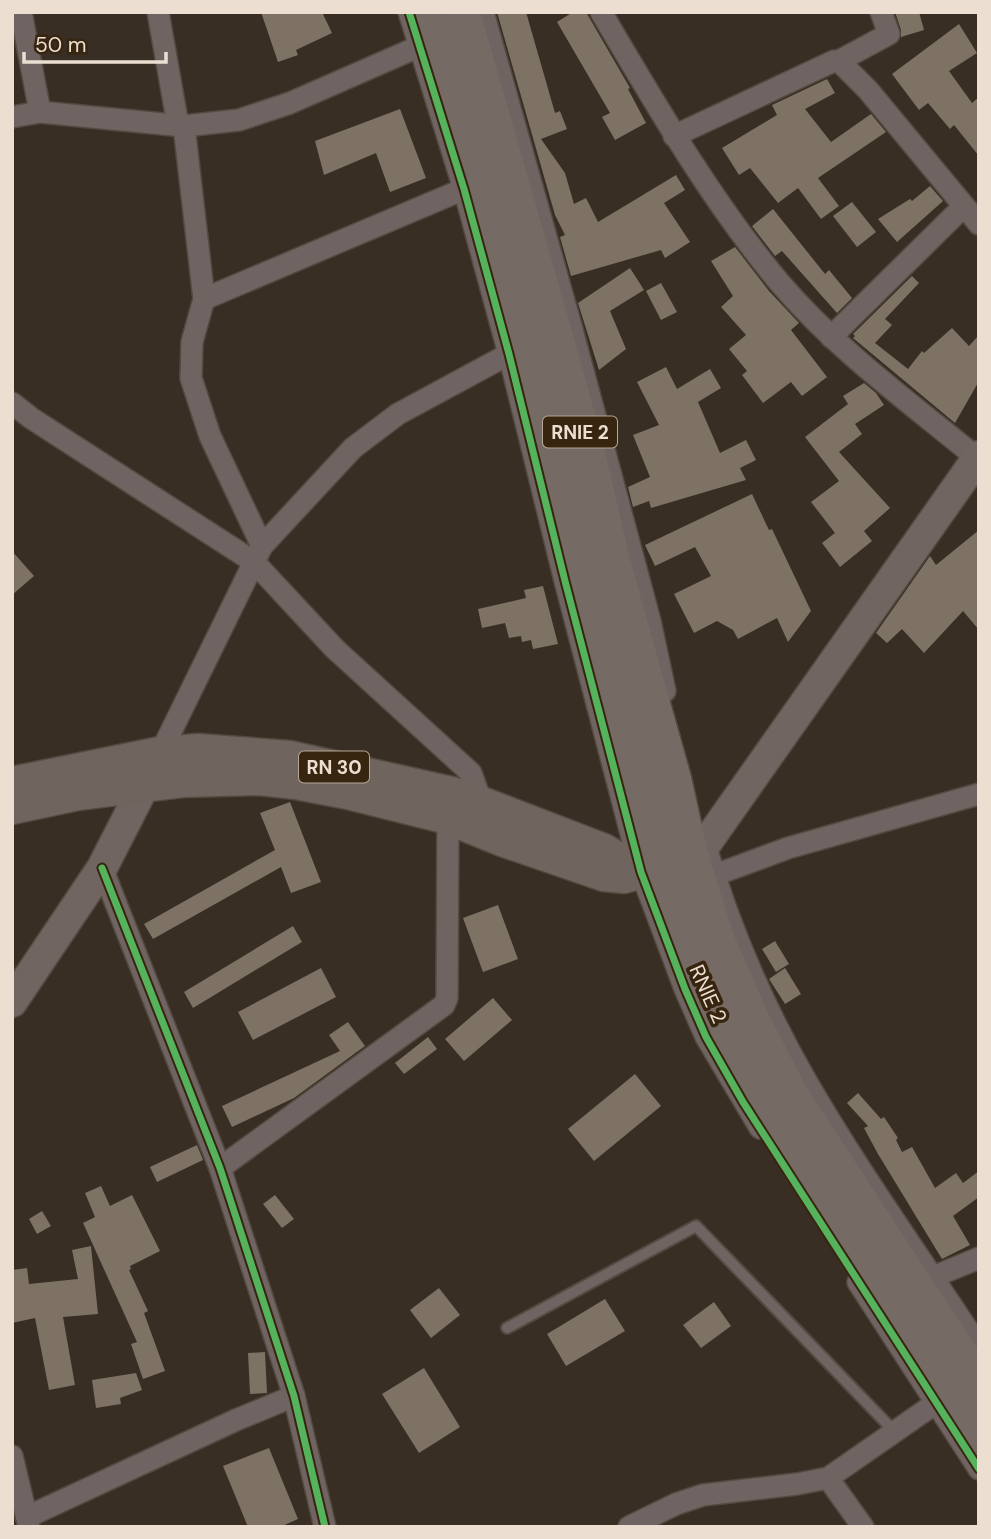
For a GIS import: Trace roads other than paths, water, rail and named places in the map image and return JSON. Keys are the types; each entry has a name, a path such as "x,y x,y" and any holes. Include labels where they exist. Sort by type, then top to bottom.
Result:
{"highway":[{"name":"RNIE 2","path":"461,12 585,447 613,568 673,781 682,862 679,927 728,1038 760,1097 979,1433"},
{"name":"RNIE 2","path":"426,29 537,383 682,862 771,1062 813,1132 979,1385"}],"main road":[{"name":"RN 30","path":"12,783 160,753 198,750 290,757 461,795 604,850 682,862"},
{"name":"RN 30","path":"12,808 78,794 183,781 260,779 335,790 447,818 604,875 624,877 682,862"}],"street":[{"path":"21,12 40,112"},
{"path":"158,12 181,125 204,299 192,342 191,378 210,436 258,554 335,649 471,773 482,804"},
{"path":"410,12 426,29 464,189 509,354 568,594 682,862 750,969 823,1109 979,1347"},
{"path":"483,12 650,621 676,742 682,862 684,989 725,1072 979,1469"},
{"path":"601,12 674,136 780,282 831,337 978,459 682,862"},
{"path":"674,136 839,61 889,34 881,12"},
{"path":"12,117 40,112 181,125 239,120 289,103 426,29"},
{"path":"839,61 868,90 979,224"},
{"path":"204,299 464,189"},
{"path":"831,337 963,207"},
{"path":"12,1002 102,867 258,554 353,448 398,414 509,354"},
{"path":"12,403 31,418 258,554"},
{"path":"682,862 788,848 979,794"},
{"path":"220,1168 444,1005 447,998 447,818"},
{"path":"102,867 220,1168 293,1396 324,1527"},
{"path":"933,1277 979,1258"},
{"path":"12,1455 23,1509 293,1396"},
{"path":"629,1527 703,1495 828,1478 936,1403"},
{"path":"828,1478 863,1527"}],"lane":[{"path":"507,1328 696,1226 894,1431"}]}
